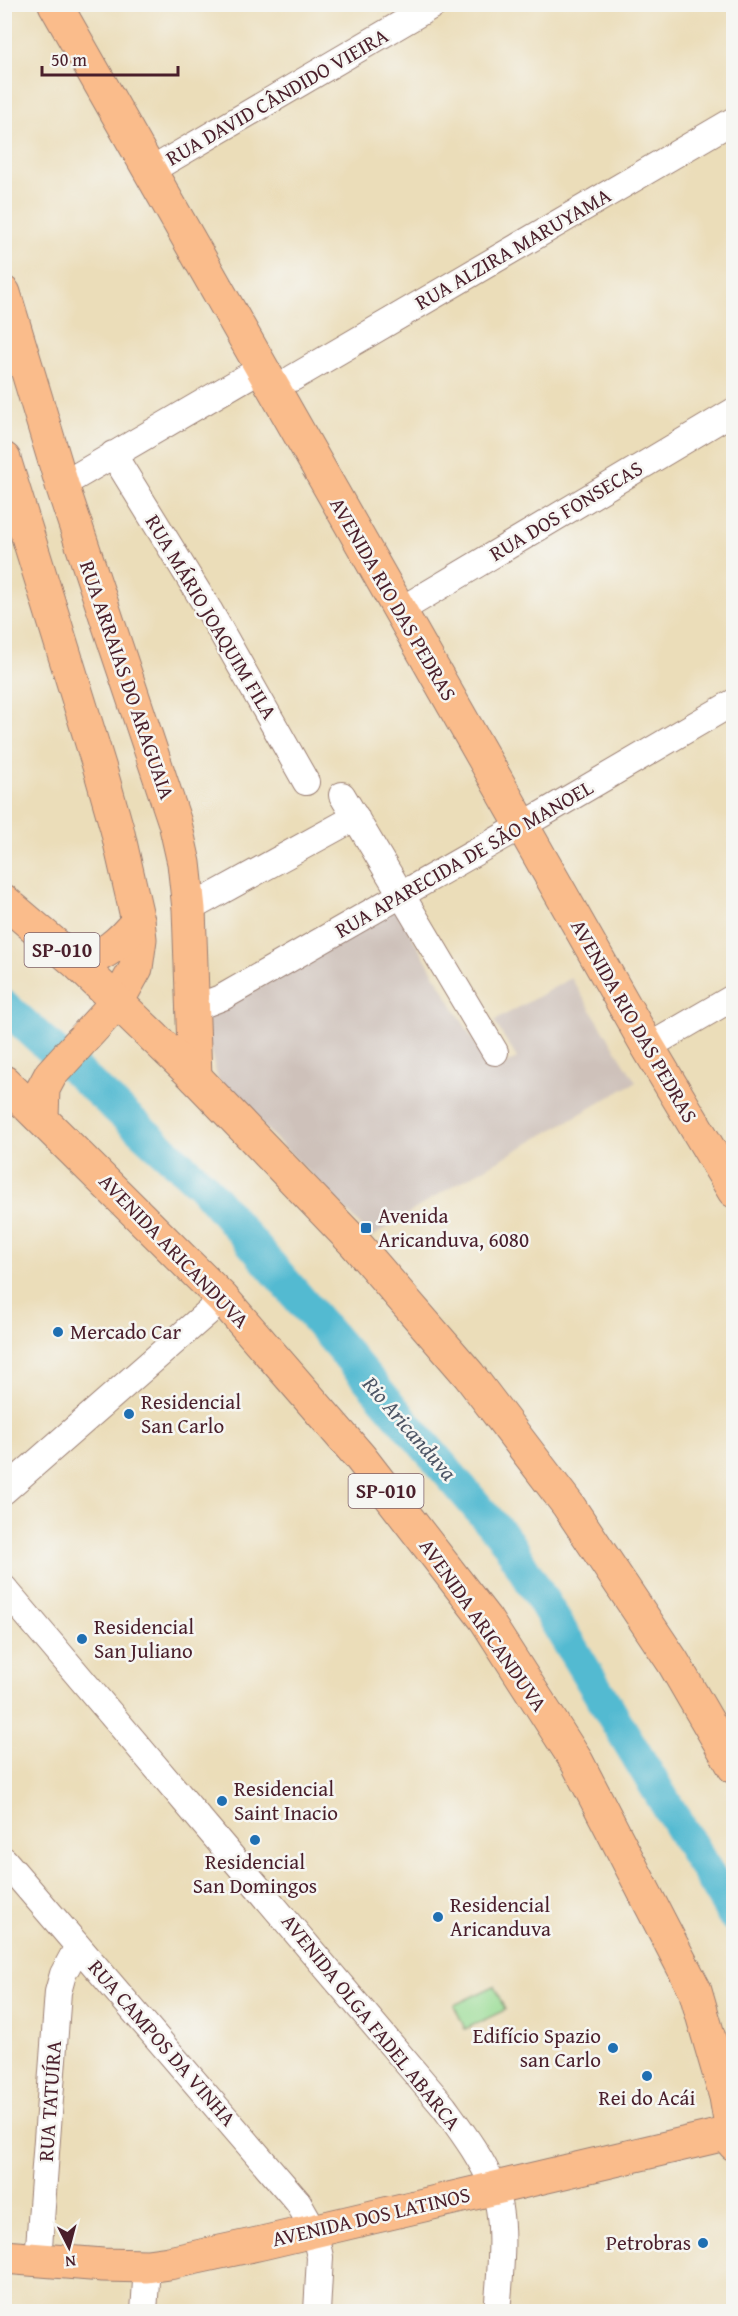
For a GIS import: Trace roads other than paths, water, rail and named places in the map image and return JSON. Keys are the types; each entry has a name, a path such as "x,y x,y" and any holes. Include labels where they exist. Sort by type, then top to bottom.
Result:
{"main road":[{"name":"AVENIDA RIO DAS PEDRAS","path":"55,4 293,378 409,605 657,1042 734,1191"},
{"name":"AVENIDA RIO DAS PEDRAS","path":"78,4 261,368 409,605"},
{"name":"RUA ARRAIAS DO ARAGUAIA","path":"4,293 62,485 175,823 184,864 189,909 195,1077"},
{"path":"4,459 100,769 117,829 140,939 136,968 117,1002 51,1074 43,1089 42,1117"},
{"name":"SP-010","path":"4,901 77,963 195,1077 354,1242 469,1375 568,1505 673,1662 734,1767"},
{"path":"77,963 96,958 114,948 138,921"},
{"name":"AVENIDA RIO DAS PEDRAS","path":"657,1042 734,1153"},
{"name":"AVENIDA ARICANDUVA","path":"4,1082 42,1117 223,1299 360,1457 472,1602 577,1762 698,1997 726,2097 733,2136"},
{"name":"AVENIDA DOS LATINOS","path":"4,2257 147,2266 262,2243 494,2188 733,2136"}],"street":[{"name":"RUA DAVID CÂNDIDO VIEIRA","path":"159,166 435,4"},
{"name":"RUA ALZIRA MARUYAMA","path":"293,378 734,120"},
{"path":"62,485 261,368"},
{"name":"RUA DOS FONSECAS","path":"409,605 734,411"},
{"name":"RUA MÁRIO JOAQUIM FILA","path":"113,454 209,610 306,782"},
{"name":"RUA APARECIDA DE SÃO MANOEL","path":"192,1009 223,997 402,896 734,702"},
{"path":"342,795 495,1052"},
{"path":"189,909 356,818"},
{"path":"657,1042 734,997"},
{"path":"4,1491 223,1299"},
{"name":"AVENIDA OLGA FADEL ABARCA","path":"4,1588 444,2107 476,2153 494,2188 500,2222 497,2312"},
{"name":"RUA CAMPOS DA VINHA","path":"4,1860 298,2202 314,2230 320,2260 317,2312"},
{"name":"RUA TATUÍRA","path":"38,2260 58,1992 63,1974 78,1946"},
{"path":"144,2312 147,2266"}],"waterway":[{"name":"Rio Aricanduva","path":"4,1006 202,1185 508,1543 734,1916"}],"place":[{"name":"Avenida Aricanduva, 6080","path":"366,1228"},
{"name":"Mercado Car","path":"58,1332"},
{"name":"Residencial San Carlo","path":"129,1414"},
{"name":"Residencial San Juliano","path":"82,1639"},
{"name":"Residencial Saint Inacio","path":"222,1801"},
{"name":"Residencial San Domingos","path":"255,1840"},
{"name":"Residencial Aricanduva","path":"438,1917"},
{"name":"Edifício Spazio san Carlo","path":"613,2048"},
{"name":"Rei do Acái","path":"647,2076"},
{"name":"Petrobras","path":"703,2243"}]}
